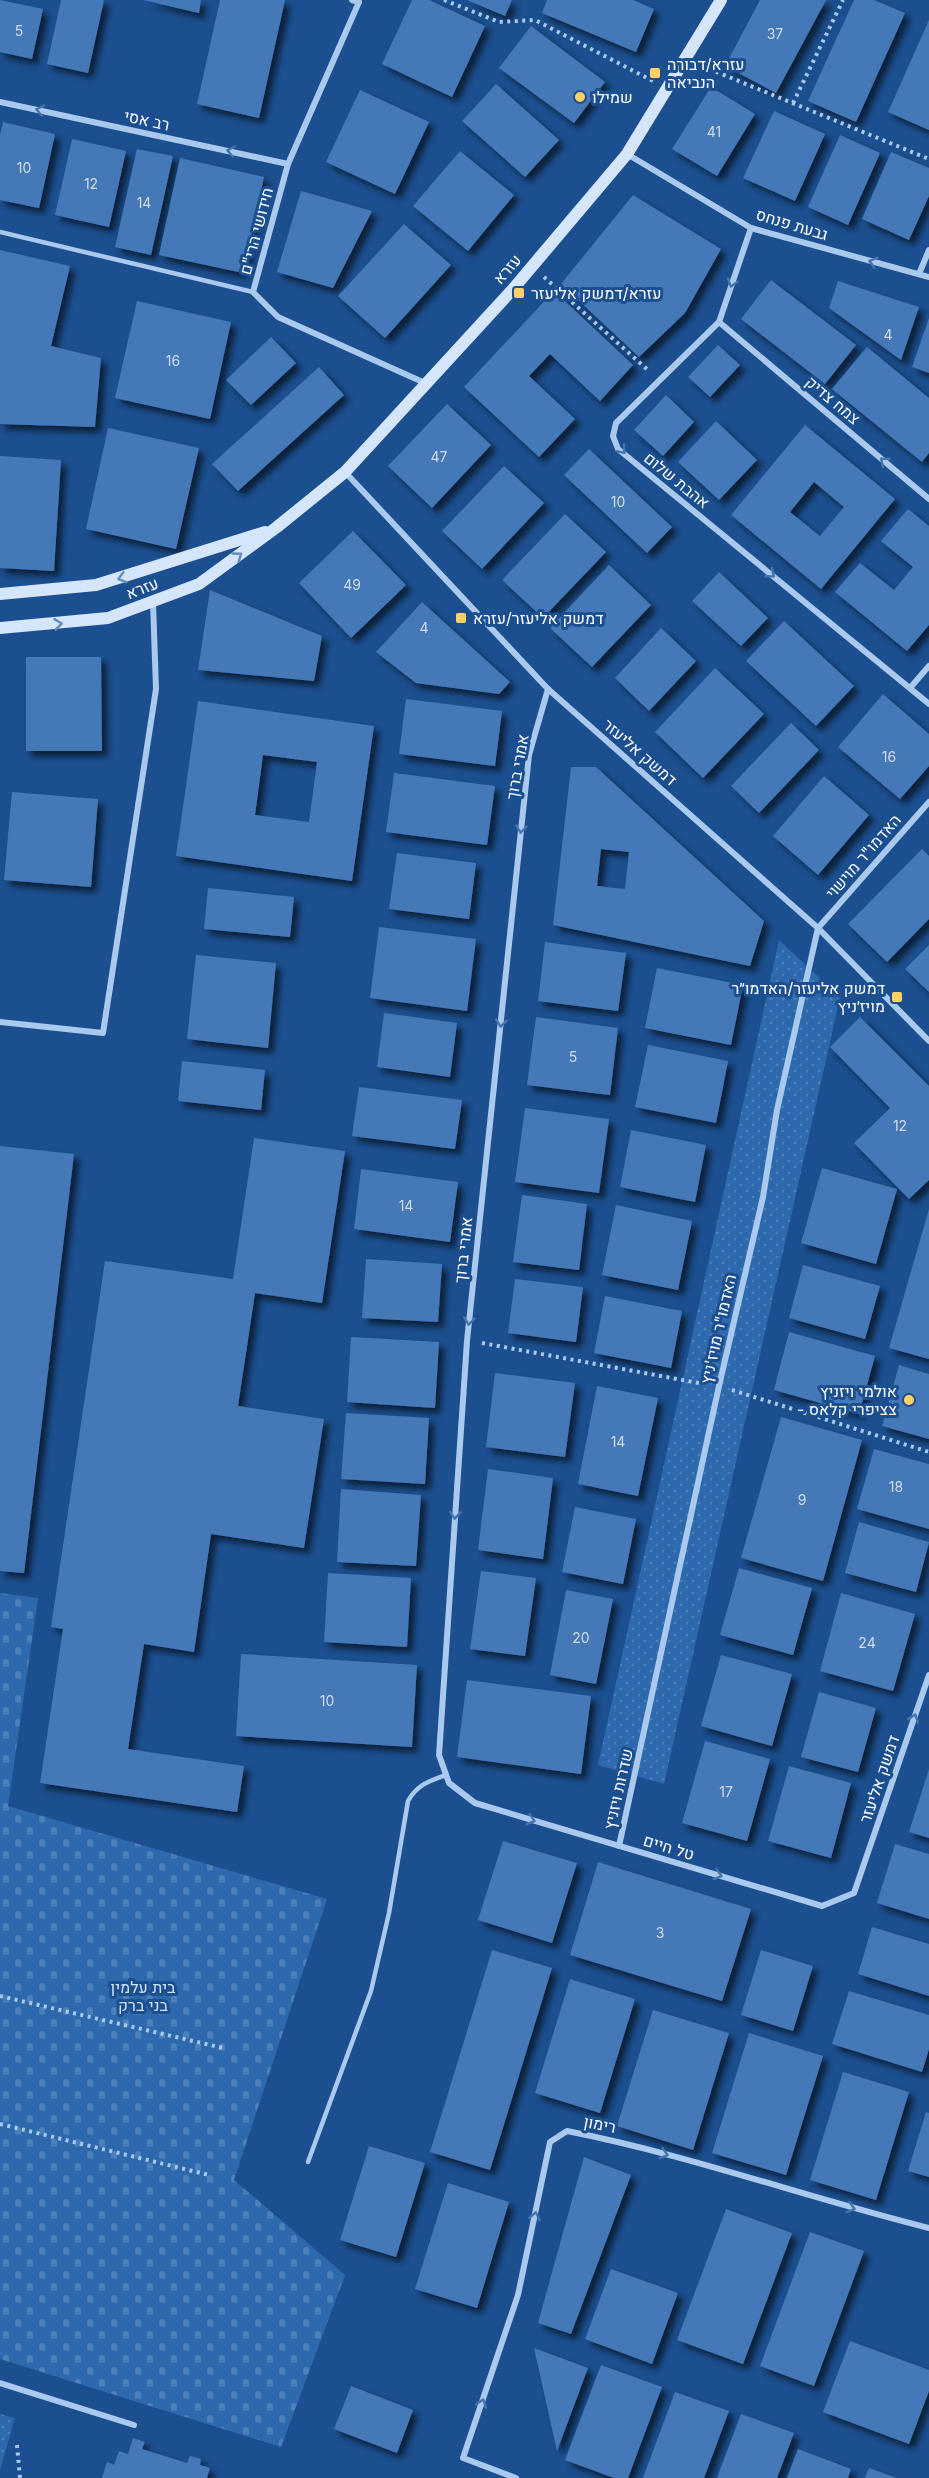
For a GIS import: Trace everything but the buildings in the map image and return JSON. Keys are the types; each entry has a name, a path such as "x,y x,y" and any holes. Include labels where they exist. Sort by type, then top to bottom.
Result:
{"street":[{"name":"חידושי הרי\"ם","path":"352,0 359,2 288,164 253,292 278,317 425,383"},
{"name":"עזרא","path":"0,628 108,618 199,584 278,527 345,472 532,266 627,154 721,0"},
{"name":"רב אסי","path":"0,102 288,164"},
{"name":"גבעת פנחס","path":"627,154 751,228 929,277"},
{"name":"אהבת שלום","path":"751,228 719,322 616,423 613,436 618,449 929,704"},
{"path":"919,274 929,250"},
{"name":"צמח צדיק","path":"719,322 929,499"},
{"name":"דמשק אליעזר","path":"345,472 549,689 818,928 929,1041"},
{"name":"עזרא","path":"0,594 96,585 278,527"},
{"path":"0,1022 103,1033 156,689 153,601"},
{"path":"910,688 929,666"},
{"name":"אמרי ברוך","path":"446,1775 439,1755 466,1341 529,755 549,689"},
{"name":"האדמו\"ר מוישוי","path":"818,928 929,802"},
{"name":"האדמו\"ר מויז'ניץ","path":"644,1737 719,1386 763,1197 777,1110 818,928"},
{"name":"דמשק אליעזר","path":"855,1893 929,1675"},
{"name":"שדרות ויזניץ","path":"619,1846 644,1737"},
{"name":"טל חיים","path":"446,1775 449,1783 475,1803 822,1906 855,1893"},
{"name":"רימון","path":"516,2478 463,2458 518,2295 550,2142 567,2131 628,2143 859,2211 929,2228"},
{"path":"0,2383 134,2425"}],"lane":[{"path":"0,232 253,292"},
{"path":"308,2162 371,1991 389,1913 408,1801 414,1790 425,1782 446,1775"}],"path":[{"path":"444,0 499,22 535,20 668,88"},
{"path":"793,103 843,0"},
{"path":"685,59 929,159"},
{"path":"532,266 660,380"},
{"path":"466,1341 719,1386 929,1452"},
{"path":"0,1996 223,2048"},
{"path":"0,2124 209,2175"},
{"path":"17,2445 20,2478"}],"green space":[{"path":"779,940 840,997 664,1784 598,1765"},
{"name":"בית עלמין בני ברק","path":"0,1593 38,1598 8,1806 327,1899 234,2180 345,2275 281,2447 0,2359"},
{"path":"0,2414 15,2418 0,2470"}],"place":[{"name":"עזרא/דבורה הנביאה","path":"655,73"},
{"name":"שמילו","path":"580,97"},
{"name":"עזרא/דמשק אליעזר","path":"519,293"},
{"name":"דמשק אליעזר/עזרא","path":"461,618"},
{"name":"דמשק אליעזר/האדמו״ר מויז׳ניץ","path":"897,997"},
{"name":"אולמי ויזניץ - צציפרי קלאס","path":"909,1400"}]}
